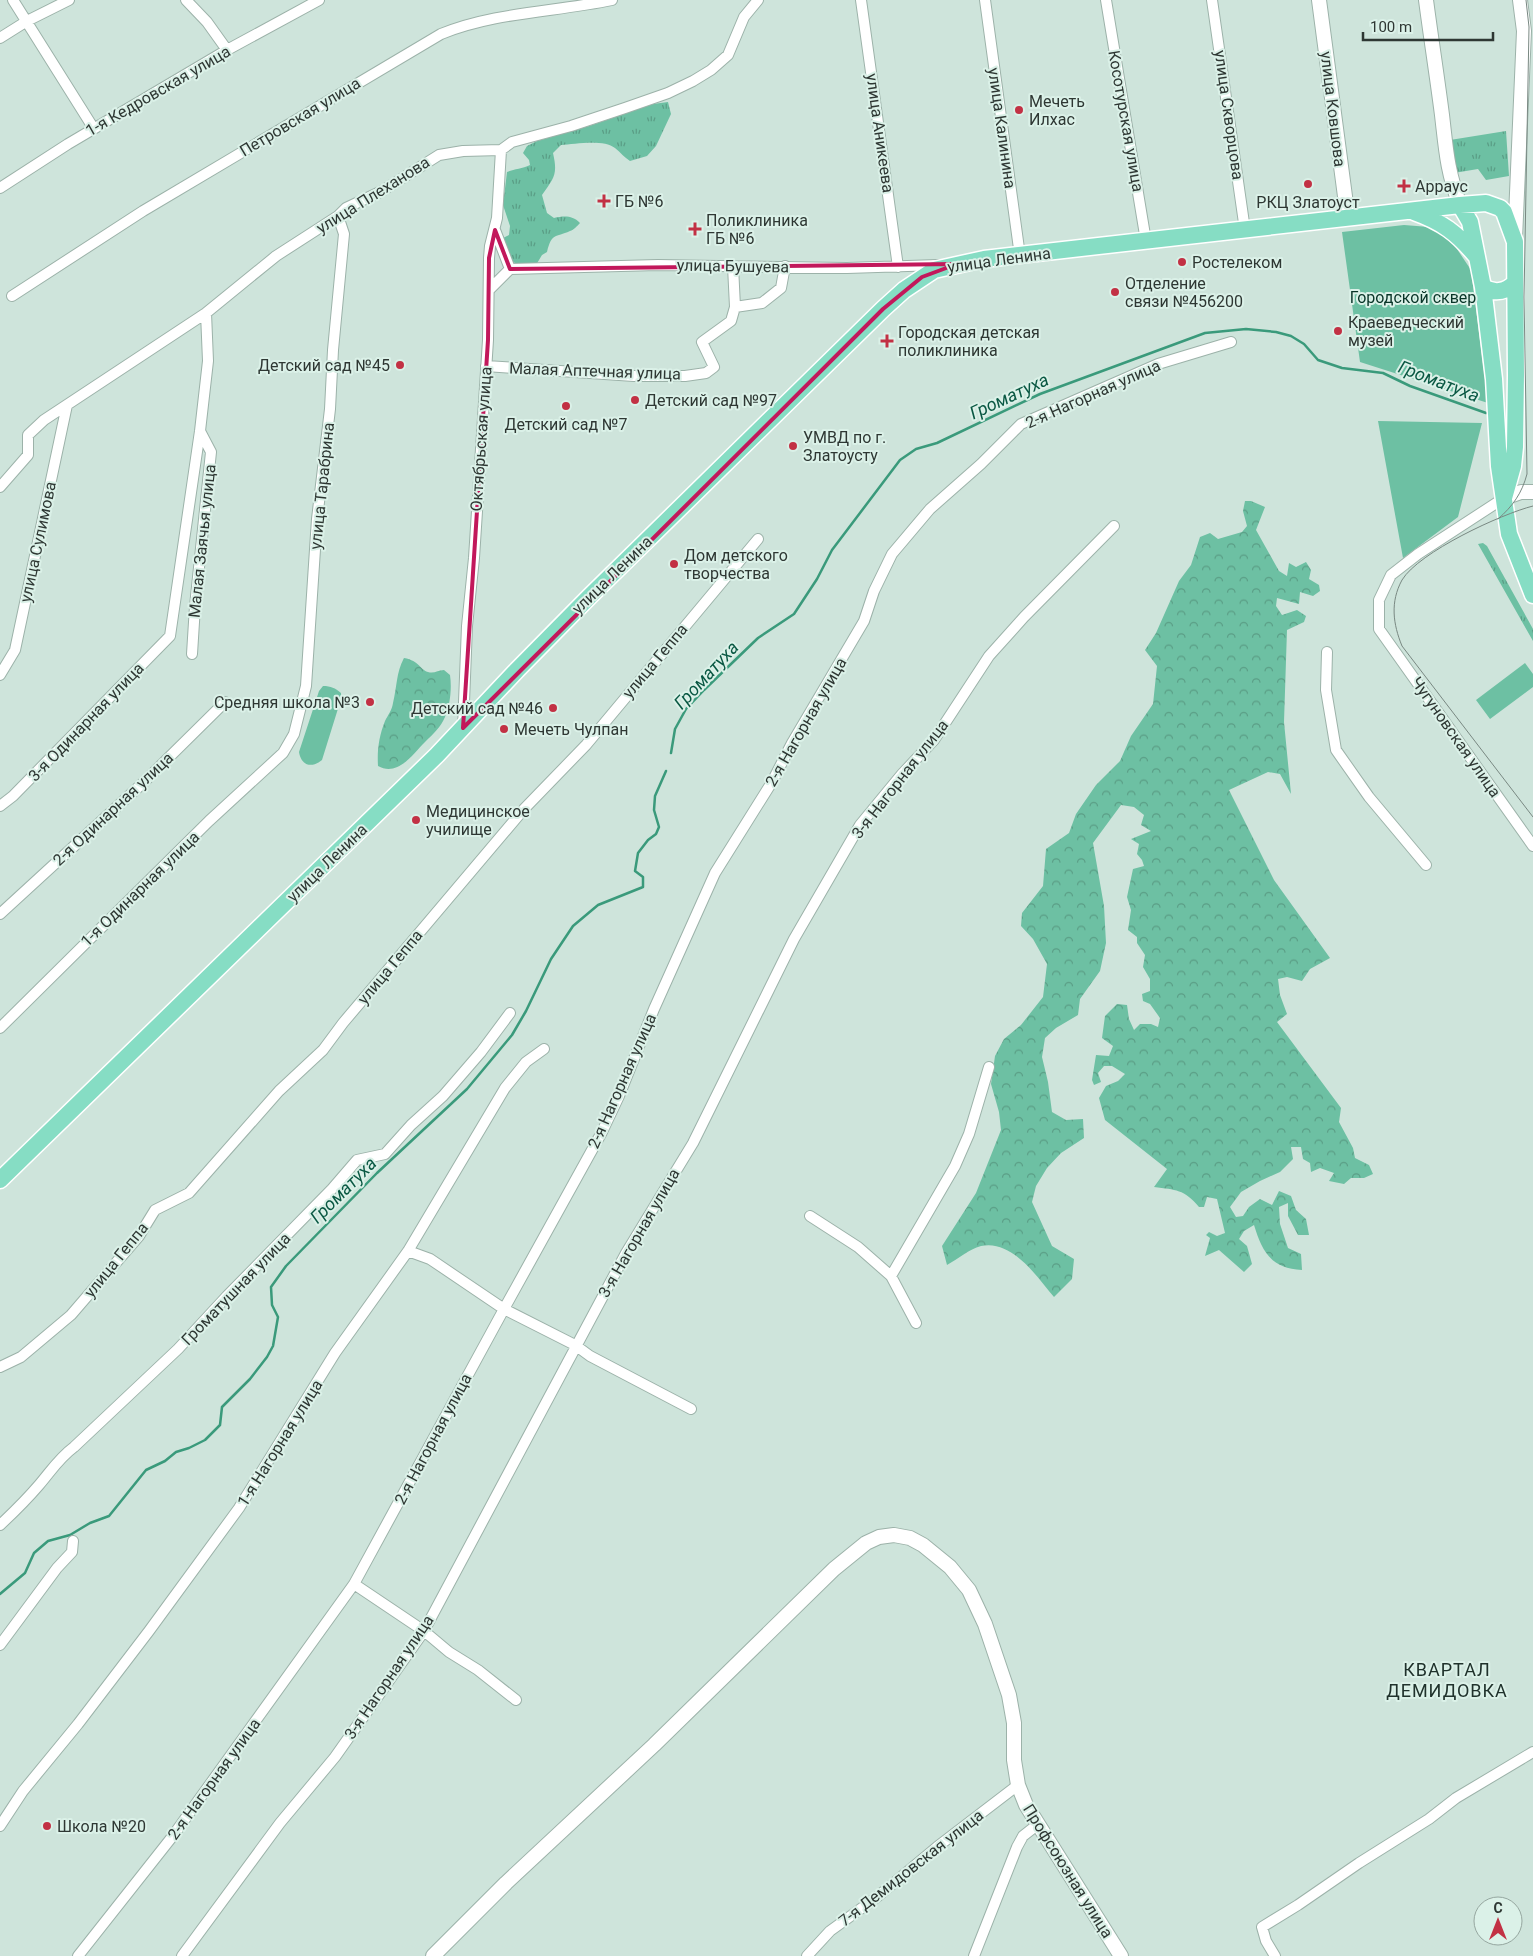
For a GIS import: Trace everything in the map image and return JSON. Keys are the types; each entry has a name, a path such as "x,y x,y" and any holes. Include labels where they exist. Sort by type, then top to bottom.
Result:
{"main road":[{"name":"улица Ковшова","path":"1319,0 1348,218"},
{"path":"1504,498 1513,466 1515,447 1515,242 1524,31 1520,0"},
{"path":"1427,1 1443,124 1444,147 1449,174 1460,205 1470,222 1483,287 1493,370 1499,466 1509,534 1533,595"},
{"name":"улица Ленина","path":"0,1180 368,823 598,588 884,308 922,277 934,270 957,264 1477,203"},
{"path":"1470,222 1477,203 1486,203 1500,208 1504,212 1515,242"},
{"path":"1411,211 1431,218 1450,229 1463,240 1477,257"},
{"path":"1483,287 1489,290 1500,291 1508,289 1515,283"},
{"path":"1504,498 1521,492 1533,492"},
{"name":"Профсоюзная улица","path":"433,1956 506,1883 654,1745 834,1569 866,1543 879,1537 894,1535 910,1538 950,1567 969,1590 985,1624 1009,1695 1014,1723 1014,1760 1018,1784 1026,1805 1121,1956"}],"street":[{"path":"12,0 94,129"},
{"path":"0,38 27,21 69,0"},
{"path":"186,0 207,22 227,50"},
{"name":"1-я Кедровская улица","path":"0,188 94,129 227,50 319,0"},
{"name":"Петровская улица","path":"12,296 143,211 441,34 460,26 526,12 612,0"},
{"name":"улица Плеханова","path":"0,487 28,454 28,435 44,420 206,313 276,256 338,216 346,208 382,191 439,155 463,151 501,150 512,142 571,126 625,108 694,81 711,70 728,54 744,17 758,0"},
{"name":"улица Аникеева","path":"861,0 898,267"},
{"name":"улица Калинина","path":"984,0 1020,256"},
{"name":"Косотурская улица","path":"1106,0 1146,241"},
{"name":"улица Скворцова","path":"1212,0 1245,230"},
{"name":"Октябрьская улица","path":"463,728 467,626 474,558 486,366 490,246 495,230 501,150"},
{"name":"улица Тарабрина","path":"283,753 294,734 306,686 317,519 330,409 333,350 344,234 338,216"},
{"path":"490,289 510,269 495,230"},
{"name":"улица Бушуева","path":"510,269 658,266 848,268 957,264"},
{"path":"733,266 735,307 762,303 781,288 785,266"},
{"name":"Малая Аптечная улица","path":"486,366 634,376 685,376 706,373 714,367 702,342 731,321 735,307"},
{"name":"Малая Заячья улица","path":"170,636 200,431 208,361 206,313"},
{"name":"2-я Нагорная улица","path":"78,1956 172,1837 354,1584 602,1132 619,1096 673,965 715,873 772,782 792,743 864,621 874,591 892,554 930,509 981,464 1021,424 1158,364 1231,342"},
{"name":"улица Сулимова","path":"0,675 15,650 67,405"},
{"name":"Малая Заячья улица","path":"192,654 195,606 211,452 200,431"},
{"name":"Чугуновская улица","path":"1504,498 1418,554 1391,574 1379,600 1379,628 1533,846"},
{"name":"3-я Нагорная улица","path":"182,1956 280,1823 335,1757 424,1631 575,1345 626,1253 693,1143 794,939 860,825 902,774 934,740 989,656 1024,617 1114,526"},
{"name":"улица Геппа","path":"0,1368 21,1357 71,1314 139,1236 155,1210 189,1193 279,1090 323,1050 342,1023 524,809 586,745 758,539"},
{"name":"3-я Одинарная улица","path":"0,806 13,796 170,636"},
{"path":"1327,652 1326,690 1336,750 1369,797 1426,865"},
{"name":"2-я Одинарная улица","path":"0,914 144,782 225,702"},
{"name":"1-я Одинарная улица","path":"0,1028 209,821 283,753"},
{"name":"Громатушная улица","path":"0,1525 26,1499 60,1458 178,1349 332,1189 357,1160 385,1154 410,1125 443,1096 481,1052 510,1013"},
{"name":"1-я Нагорная улица","path":"0,1826 24,1791 78,1724 240,1508 335,1353 408,1251 505,1088 526,1062 544,1049"},
{"path":"891,1276 955,1166 969,1134 989,1067"},
{"path":"810,1216 858,1247 891,1276 916,1323"},
{"path":"408,1251 430,1259 504,1309 575,1345 590,1356 691,1409"},
{"path":"0,1645 57,1568 72,1552 73,1541"},
{"path":"354,1584 424,1631 449,1652 478,1670 516,1700"},
{"path":"1275,1956 1266,1941 1262,1927 1298,1905 1358,1863 1429,1819 1456,1798 1533,1752"},
{"name":"7-я Демидовская улица","path":"807,1956 830,1931 877,1897 1018,1784"},
{"path":"974,1956 1016,1847 1024,1836 1037,1824"}],"highlighted area":[{"path":"495,230 510,269 957,264 922,277 883,309 463,728 488,340 489,258"}],"green space":[{"path":"668,102 671,114 656,146 647,156 630,161 610,145 597,143 561,145 553,153 554,176 542,195 547,213 554,218 568,217 580,223 573,230 553,238 547,252 542,255 536,265 526,266 512,262 503,238 509,235 510,226 503,205 507,172 530,165 529,160 523,153 527,146 537,141 589,126 653,104"},
{"path":"1506,131 1509,176 1486,180 1478,169 1454,173 1450,140"},
{"name":"Городской сквер","path":"1404,225 1429,227 1441,234 1455,246 1471,270 1488,403 1360,362 1342,232"},
{"path":"1378,421 1482,423 1458,517 1403,558"},
{"path":"1245,501 1251,501 1265,507 1256,530 1279,571 1287,576 1289,563 1296,567 1306,562 1311,570 1309,579 1319,585 1320,591 1313,596 1300,592 1299,604 1277,598 1276,606 1282,615 1297,610 1306,616 1304,622 1287,630 1284,722 1291,794 1280,774 1268,772 1229,790 1274,880 1330,958 1310,969 1302,981 1287,977 1278,979 1280,995 1287,1014 1277,1022 1341,1108 1339,1122 1353,1148 1355,1158 1369,1165 1373,1174 1364,1178 1351,1178 1344,1184 1329,1181 1334,1173 1320,1168 1311,1172 1310,1163 1303,1159 1301,1147 1291,1147 1293,1159 1280,1172 1241,1192 1230,1207 1236,1217 1243,1216 1249,1207 1260,1199 1272,1205 1279,1191 1291,1196 1296,1210 1306,1219 1309,1235 1298,1235 1288,1216 1288,1203 1279,1207 1280,1224 1288,1248 1301,1254 1302,1270 1283,1266 1269,1257 1254,1225 1244,1231 1239,1239 1247,1246 1252,1264 1244,1272 1219,1250 1205,1256 1210,1238 1206,1235 1209,1232 1217,1236 1225,1233 1217,1199 1207,1197 1204,1207 1199,1207 1189,1197 1179,1191 1154,1187 1167,1169 1105,1120 1099,1098 1106,1086 1118,1081 1125,1074 1112,1066 1104,1066 1098,1073 1101,1082 1094,1085 1092,1080 1096,1055 1109,1056 1113,1046 1102,1038 1105,1016 1117,1004 1127,1005 1129,1019 1134,1030 1140,1024 1151,1024 1158,1027 1160,1018 1150,1004 1143,1001 1142,994 1150,991 1150,979 1143,967 1145,955 1137,943 1137,937 1128,930 1131,910 1127,897 1133,869 1144,866 1137,854 1139,844 1131,839 1151,831 1141,825 1144,815 1134,807 1121,805 1093,843 1104,906 1106,943 1100,971 1080,999 1078,1015 1056,1028 1045,1038 1042,1057 1052,1112 1066,1120 1083,1119 1084,1138 1061,1153 1047,1168 1036,1186 1032,1202 1052,1246 1074,1259 1072,1279 1054,1297 1023,1261 1003,1248 992,1245 977,1247 947,1265 942,1246 976,1193 1001,1130 999,1112 991,1084 995,1056 1004,1039 1021,1025 1043,997 1047,964 1033,939 1021,926 1022,913 1043,886 1046,849 1069,833 1076,814 1096,785 1120,761 1131,736 1153,704 1157,666 1145,650 1156,633 1179,581 1191,565 1200,537 1210,533 1218,539 1242,532 1247,526 1243,511"},
{"path":"1483,543 1487,546 1533,629 1533,641 1478,544"},
{"path":"404,658 413,661 428,672 444,670 450,675 449,702 447,712 441,724 415,752 404,763 392,769 385,769 378,766 379,743 385,721 391,710 398,675"},
{"path":"1525,663 1533,674 1533,687 1490,719 1476,700"},
{"path":"323,686 339,691 341,699 322,760 310,765 304,763 299,752 319,691"}],"waterway":[{"name":"Громатуха","path":"671,753 675,729 686,709 758,638 794,614 817,579 832,550 900,460 916,449 937,443 1040,394 1205,333 1246,329 1276,332 1291,336 1304,344 1318,360 1342,368 1383,373 1410,386 1486,413"},
{"name":"Громатуха","path":"0,1594 25,1573 34,1553 48,1541 70,1535 90,1523 109,1516 146,1470 165,1461 176,1452 205,1440 220,1425 222,1407 250,1379 273,1346 278,1317 272,1305 271,1287 286,1266 377,1173 467,1089 512,1035 551,959 573,926 598,905 643,887 643,877 635,871 638,853 648,840 656,834 659,827 654,810 655,796 666,771"}],"tram line":[{"path":"1498,519 1516,499 1527,474 1524,297 1529,27 1526,0"},
{"path":"1533,506 1482,526 1442,546 1425,558 1411,569 1402,580 1394,605 1395,621 1402,646 1533,817"}],"place":[{"name":"Мечеть Илхас","path":"1019,110"},
{"name":"РКЦ Златоуст","path":"1308,184"},
{"name":"Арраус","path":"1404,186"},
{"name":"ГБ №6","path":"604,201"},
{"name":"Поликлиника ГБ №6","path":"695,229"},
{"name":"Ростелеком","path":"1182,262"},
{"name":"Отделение связи №456200","path":"1115,292"},
{"name":"Краеведческий музей","path":"1338,331"},
{"name":"Городская детская поликлиника","path":"887,341"},
{"name":"Детский сад №45","path":"400,365"},
{"name":"Детский сад №97","path":"635,400"},
{"name":"Детский сад №7","path":"566,406"},
{"name":"УМВД по г. Златоусту","path":"793,446"},
{"name":"Дом детского творчества","path":"674,564"},
{"name":"Средняя школа №3","path":"370,702"},
{"name":"Детский сад №46","path":"553,708"},
{"name":"Мечеть Чулпан","path":"504,729"},
{"name":"Медицинское училище","path":"416,820"},
{"name":"Школа №20","path":"47,1826"}],"district":[{"name":"КВАРТАЛ ДЕМИДОВКА","path":"1447,1679"}]}
